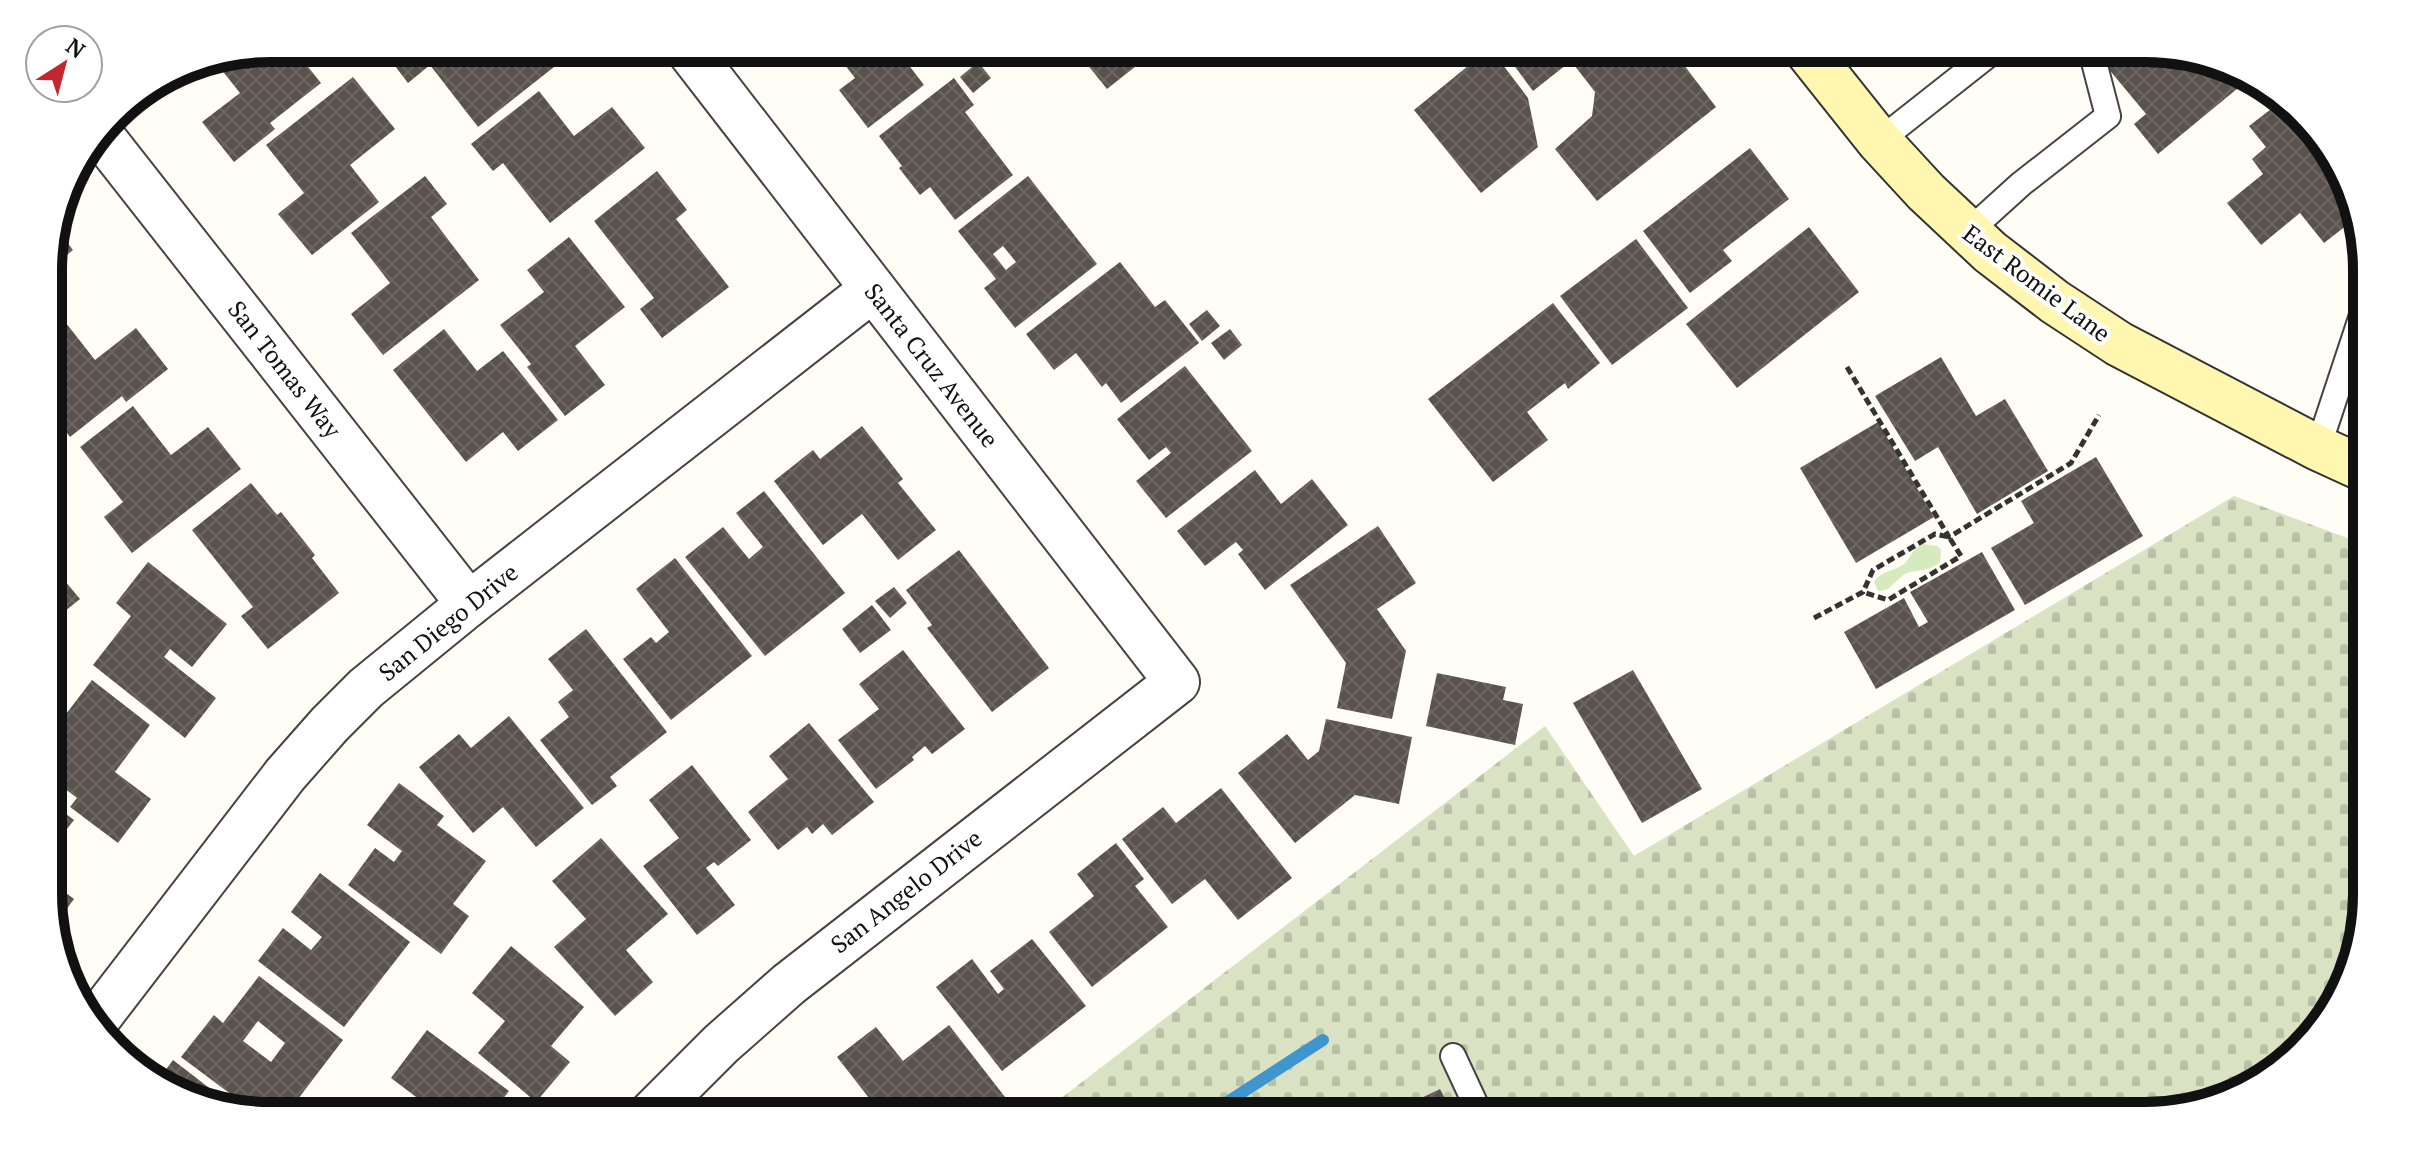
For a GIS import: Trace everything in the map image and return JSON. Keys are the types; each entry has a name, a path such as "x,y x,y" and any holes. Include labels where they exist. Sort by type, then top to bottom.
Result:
{"main road":[{"name":"East Romie Lane","path":"1816,62 1879,141 1968,232 2055,302 2119,344 2353,464"}],"street":[{"name":"Santa Cruz Avenue","path":"698,62 1177,682"},
{"name":"San Tomas Way","path":"106,142 469,604"},
{"name":"San Diego Drive","path":"101,1015 285,775 366,688 873,289"},
{"name":"San Angelo Drive","path":"663,1102 721,1044 789,984 1177,682"}],"lane":[{"path":"1879,141 1979,62"},
{"path":"1968,232 2021,184 2108,116 2094,62"},
{"path":"2318,448 2353,342"},
{"path":"1453,1056 1474,1102"}],"path":[{"path":"1847,367 1961,556 1888,600 1863,592"},
{"path":"1814,618 1863,592 1873,570 1935,534 1949,537 2071,463 2099,415"}],"green space":[{"path":"2234,496 2353,540 2353,908 2349,935 2337,974 2310,1021 2272,1059 2225,1086 2199,1095 2159,1102 1056,1102 1545,726 1634,856"},
{"path":"1923,544 1937,546 1941,550 1940,562 1905,574 1888,588 1878,591 1874,582 1877,578 1904,564"}],"building":[{"path":"256,62 304,62 321,83 270,123 275,129 234,162 202,122 240,93 220,68"},
{"path":"392,62 560,62 478,127 430,65 408,83"},
{"path":"843,62 906,62 924,85 868,128 839,90 855,78"},
{"path":"978,62 991,78 973,93 960,77"},
{"path":"1085,62 1141,62 1107,89"},
{"path":"1473,62 1501,62 1528,98 1538,147 1481,193 1414,110"},
{"path":"1511,62 1570,62 1533,91"},
{"path":"1572,62 1682,62 1716,107 1597,201 1555,149 1592,116 1595,92"},
{"path":"2113,62 2159,62 2199,69 2241,86 2158,154 2134,124 2146,114 2107,67"},
{"path":"353,77 395,129 350,165 379,202 312,255 278,214 304,193 266,145"},
{"path":"954,78 974,105 965,112 1013,175 955,220 930,187 920,195 879,136"},
{"path":"539,91 574,136 612,107 645,148 550,223 503,163 493,171 471,144"},
{"path":"2274,107 2292,123 2325,166 2337,190 2348,225 2324,243 2300,213 2261,245 2227,203 2263,174 2252,159 2266,147 2249,126"},
{"path":"1750,148 1789,199 1723,250 1732,261 1690,293 1643,231"},
{"path":"657,171 687,210 676,219 729,287 662,338 640,309 654,298 594,221"},
{"path":"425,176 447,204 431,217 479,280 383,355 351,314 390,283 351,233"},
{"path":"1028,176 1097,264 1015,328 984,288 996,279 958,231","holes":["1003,246 1016,262 1006,270 993,254"]},
{"path":"1809,227 1859,292 1737,388 1686,324"},
{"path":"569,237 625,307 575,346 605,385 565,416 527,367 531,364 500,325 544,292 527,270"},
{"path":"65,239 73,250 62,259"},
{"path":"1636,239 1688,308 1612,365 1560,296"},
{"path":"1120,262 1155,307 1165,300 1199,343 1121,403 1106,383 1102,387 1076,353 1054,370 1026,334"},
{"path":"1553,303 1600,363 1568,389 1565,383 1527,412 1548,440 1493,482 1428,399"},
{"path":"1207,310 1220,326 1202,341 1189,324"},
{"path":"62,318 95,360 136,328 168,369 126,402 122,396 70,437 62,426"},
{"path":"444,329 477,371 503,351 558,420 518,451 503,432 466,462 393,370"},
{"path":"1230,329 1242,345 1224,360 1211,343"},
{"path":"1941,357 1976,416 2005,399 2048,471 1977,514 1938,447 1915,461 1875,396"},
{"path":"1185,366 1252,451 1166,518 1136,481 1171,453 1166,447 1149,460 1117,419"},
{"path":"133,406 171,455 208,427 241,469 132,553 104,517 123,502 80,447"},
{"path":"1878,422 1934,517 1856,563 1800,468"},
{"path":"862,426 903,479 898,483 936,530 898,560 862,514 823,545 774,481 813,450 820,459"},
{"path":"2096,457 2143,536 2025,605 1991,548 2034,523 2021,501"},
{"path":"1255,470 1281,504 1312,479 1348,525 1265,590 1238,554 1243,550 1236,542 1205,566 1177,531"},
{"path":"251,483 277,515 281,512 315,555 312,558 339,593 268,649 241,616 253,607 192,530"},
{"path":"764,491 845,593 765,656 685,557 723,527 749,559 763,547 736,513"},
{"path":"1378,526 1416,583 1377,609 1406,651 1392,719 1337,708 1346,663 1290,585"},
{"path":"959,550 1049,668 992,712 927,628 932,625 906,590"},
{"path":"1982,552 2015,610 1876,689 1844,632 1904,598 1919,627 1928,622 1910,592"},
{"path":"675,558 752,656 671,720 623,659 651,637 656,643 669,632 636,589"},
{"path":"148,562 227,624 192,667 170,649 164,657 216,698 185,738 93,665 131,616 116,603"},
{"path":"62,578 80,599 62,614"},
{"path":"894,587 907,603 890,618 875,601"},
{"path":"872,605 891,630 860,653 842,629"},
{"path":"586,629 667,732 610,777 617,786 592,805 540,740 569,717 558,702 573,690 548,659"},
{"path":"903,650 965,729 932,754 925,746 912,757 914,760 876,789 838,740 879,709 859,684"},
{"path":"1633,670 1702,789 1642,823 1573,703"},
{"path":"1437,673 1506,687 1503,700 1523,704 1515,745 1426,726"},
{"path":"92,680 150,725 115,772 151,799 118,843 70,807 77,798 62,786 62,719"},
{"path":"509,716 584,808 536,847 503,807 473,833 419,767 459,734 471,748"},
{"path":"1326,719 1412,737 1399,804 1355,795 1295,843 1238,773 1287,734 1308,760 1319,751"},
{"path":"809,723 874,802 832,835 823,824 812,834 807,827 778,850 748,812 788,779 769,756"},
{"path":"692,765 751,840 718,866 714,862 706,868 735,905 697,935 643,866 679,838 649,800"},
{"path":"399,783 444,816 437,825 486,861 453,904 469,916 441,954 348,885 375,848 394,862 402,851 367,825"},
{"path":"1221,788 1292,878 1238,920 1205,879 1172,904 1122,839 1163,807 1176,823"},
{"path":"62,811 74,820 62,836"},
{"path":"601,838 668,914 626,950 653,982 615,1016 554,947 586,919 552,881"},
{"path":"1116,843 1144,879 1135,886 1168,927 1092,987 1049,932 1094,896 1077,874"},
{"path":"320,873 410,942 344,1027 258,961 283,928 311,950 322,937 291,912"},
{"path":"62,890 74,899 63,913"},
{"path":"1032,939 1086,1006 1002,1071 936,987 972,959 998,994 1004,989 990,971"},
{"path":"511,946 584,1007 551,1046 570,1062 536,1102 478,1053 505,1021 472,993"},
{"path":"259,976 343,1040 296,1102 238,1099 181,1057 214,1015 223,1023","holes":["258,1021 285,1043 271,1062 243,1041"]},
{"path":"949,1025 1009,1102 872,1102 837,1057 876,1027 903,1061"},
{"path":"427,1030 509,1091 501,1102 423,1102 391,1078"},
{"path":"173,1060 220,1096 190,1086 164,1073"},
{"path":"1440,1089 1447,1102 1413,1102"}],"waterway":[{"path":"1228,1102 1323,1040"}]}
